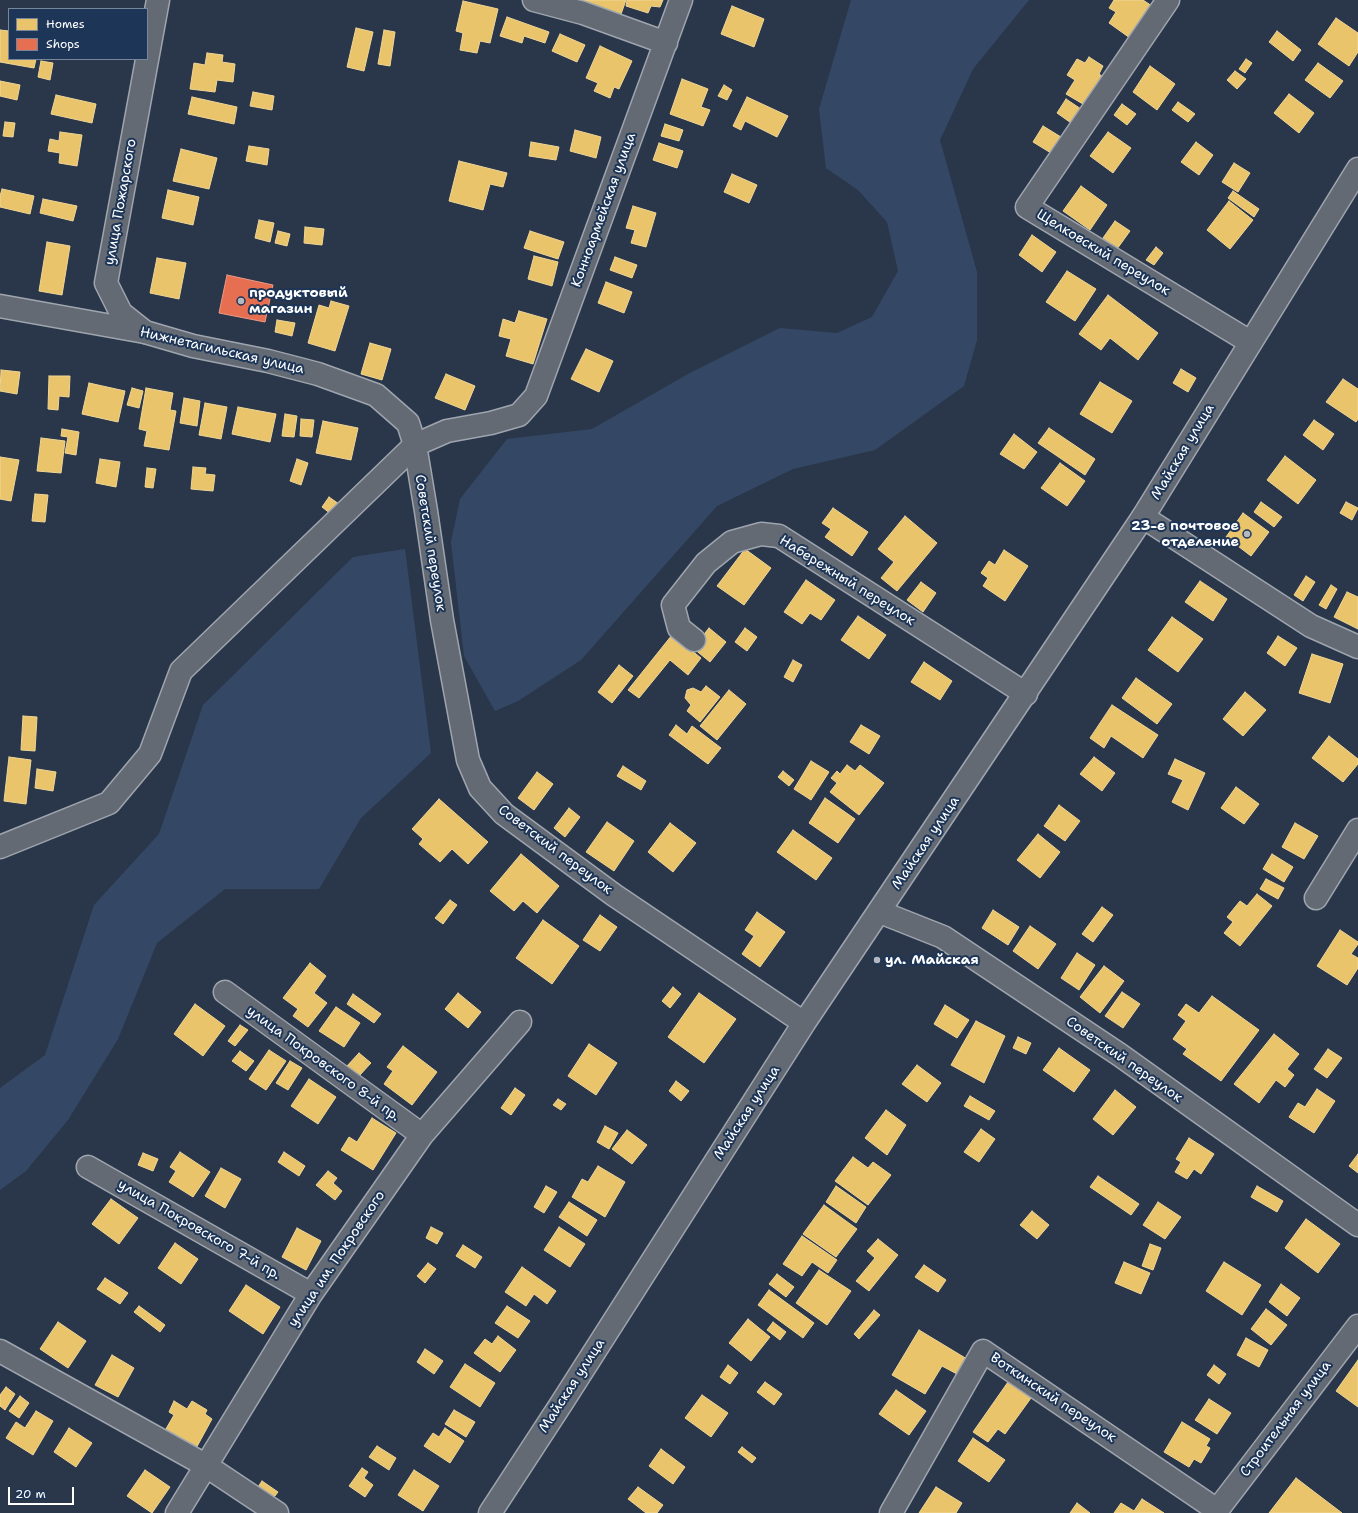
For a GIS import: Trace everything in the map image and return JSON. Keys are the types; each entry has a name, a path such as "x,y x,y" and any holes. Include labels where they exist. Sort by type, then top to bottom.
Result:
{"street":[{"name":"улица Пожарского","path":"148,54 158,0"},
{"path":"534,0 583,13 666,43"},
{"name":"Конноармейская улица","path":"415,445 447,431 491,423 519,415 536,396 681,0"},
{"name":"Щелковский переулок","path":"1168,0 1027,207 1250,342"},
{"name":"улица Пожарского","path":"145,332 121,313 106,283 147,60"},
{"name":"Майская улица","path":"490,1513 804,1023 880,912 1143,517 1358,169"},
{"name":"Нижнетагильская улица","path":"0,306 145,332 193,346 268,361 318,374 376,395 408,423 415,445"},
{"path":"0,847 109,803 150,754 181,671 415,445"},
{"name":"Советский переулок","path":"415,445 442,620 466,753 480,788 504,814 614,895 804,1023"},
{"path":"1143,517 1311,626 1358,647"},
{"name":"Набережный переулок","path":"694,640 679,628 673,605 706,563 732,542 761,534 779,536 1026,694"},
{"path":"1316,898 1358,830"},
{"name":"Советский переулок","path":"880,912 942,937 1120,1055 1358,1225"},
{"name":"улица Покровского 8-й пр.","path":"225,992 422,1135"},
{"name":"улица им. Покровского","path":"177,1513 202,1464 311,1294 422,1135 520,1022"},
{"name":"улица Покровского 7-й пр.","path":"88,1166 311,1294"},
{"name":"Строительная улица","path":"1216,1512 1358,1326"},
{"path":"0,1351 202,1464 277,1513"},
{"name":"Воткинский переулок","path":"891,1513 983,1351 1216,1512"}],"shaded area":[{"path":"851,0 1029,0 973,69 940,140 977,272 977,340 964,386 875,450 793,469 717,506 581,660 518,701 495,711 464,656 451,542 460,499 507,439 592,429 688,374 780,328 837,333 872,317 898,271 887,222 858,190 826,168 819,109"},
{"path":"405,549 431,753 361,818 319,889 225,889 157,943 118,1039 68,1120 26,1171 0,1190 0,1088 45,1055 94,905 159,834 203,705 353,557"}],"building: Homes":[{"path":"582,0 626,0 620,17 581,4"},
{"path":"627,0 663,0 660,7 651,6 648,13 626,6"},
{"path":"1114,0 1143,0 1152,6 1130,38 1109,23 1116,12 1109,8"},
{"path":"463,1 498,9 490,43 480,41 477,53 460,50 463,33 456,31"},
{"path":"732,6 764,19 754,47 721,34"},
{"path":"507,17 549,32 545,43 524,36 522,43 500,36"},
{"path":"1336,18 1358,33 1358,52 1349,66 1318,44"},
{"path":"356,28 373,32 364,71 347,67"},
{"path":"0,30 8,31 8,60 36,60 34,68 0,62"},
{"path":"384,30 395,32 390,66 378,64"},
{"path":"1277,31 1301,50 1293,61 1269,42"},
{"path":"560,34 585,45 577,62 552,51"},
{"path":"600,46 632,61 619,89 614,87 610,98 594,91 598,83 586,78"},
{"path":"207,53 223,55 222,62 235,64 233,82 217,80 215,92 190,89 194,63 205,65"},
{"path":"1089,57 1103,66 1099,74 1106,79 1088,107 1066,94 1075,80 1067,75 1077,59 1085,63"},
{"path":"1246,59 1252,63 1245,73 1239,69"},
{"path":"41,61 53,63 50,80 38,77"},
{"path":"1318,63 1343,81 1330,98 1305,80"},
{"path":"1150,66 1175,84 1157,110 1133,92"},
{"path":"1235,71 1246,79 1237,89 1227,80"},
{"path":"682,79 708,89 701,107 710,110 703,126 670,114"},
{"path":"0,81 20,85 17,100 0,96"},
{"path":"724,85 732,90 727,100 718,96"},
{"path":"253,92 274,96 272,110 250,106"},
{"path":"1289,94 1314,113 1299,133 1274,113"},
{"path":"56,95 96,104 92,123 51,114"},
{"path":"192,97 237,107 234,124 188,114"},
{"path":"747,97 788,116 777,137 745,121 741,130 733,126"},
{"path":"1066,99 1084,111 1074,125 1057,113"},
{"path":"1178,102 1195,114 1188,122 1172,110"},
{"path":"1122,104 1136,114 1127,125 1114,115"},
{"path":"5,122 15,123 13,137 3,136"},
{"path":"665,124 683,130 679,141 661,136"},
{"path":"1043,126 1061,137 1051,153 1033,142"},
{"path":"575,130 601,137 596,158 570,151"},
{"path":"60,132 82,135 77,166 59,163 60,153 48,151 50,139 59,141"},
{"path":"1108,132 1131,148 1113,173 1090,156"},
{"path":"531,142 559,147 556,160 529,156"},
{"path":"1196,142 1213,155 1199,175 1181,162"},
{"path":"659,143 683,151 677,168 653,160"},
{"path":"249,146 269,149 267,165 246,161"},
{"path":"181,149 217,158 209,189 173,181"},
{"path":"459,161 507,173 503,187 490,184 483,210 449,201"},
{"path":"1234,163 1250,173 1238,192 1222,182"},
{"path":"732,174 757,185 749,203 724,192"},
{"path":"1081,186 1107,205 1090,230 1063,211"},
{"path":"2,189 34,196 30,214 0,207 0,196"},
{"path":"168,190 199,197 193,225 162,218"},
{"path":"1233,191 1259,209 1254,217 1228,198"},
{"path":"43,199 77,206 73,221 40,213"},
{"path":"1229,201 1253,220 1230,249 1207,230"},
{"path":"633,206 656,213 646,247 631,243 635,230 626,228"},
{"path":"259,220 274,223 270,242 255,238"},
{"path":"1115,221 1130,231 1117,249 1103,238"},
{"path":"305,227 324,229 322,245 304,243"},
{"path":"278,231 290,234 287,246 275,243"},
{"path":"530,231 564,242 558,259 524,248"},
{"path":"1032,235 1056,252 1042,272 1019,255"},
{"path":"47,242 70,246 62,295 39,291"},
{"path":"1156,247 1163,253 1154,265 1146,260"},
{"path":"534,256 558,262 552,286 528,279"},
{"path":"615,257 637,265 632,278 610,270"},
{"path":"157,258 186,263 179,299 150,293"},
{"path":"1067,271 1096,289 1075,321 1046,302"},
{"path":"606,282 632,292 624,313 598,303"},
{"path":"1108,295 1158,333 1138,360 1110,338 1101,350 1079,334"},
{"path":"331,301 349,306 335,351 308,343 319,305 329,308"},
{"path":"519,311 547,319 533,364 506,356 511,339 499,336 503,319 515,323"},
{"path":"277,320 295,323 292,336 275,332"},
{"path":"370,343 391,349 382,380 361,374"},
{"path":"586,349 613,361 599,392 571,379"},
{"path":"1181,369 1196,378 1188,392 1173,383"},
{"path":"1,370 20,372 17,394 0,391"},
{"path":"446,374 475,386 465,410 435,398"},
{"path":"49,376 70,376 69,397 59,396 58,410 48,409"},
{"path":"1343,379 1358,389 1358,419 1356,422 1326,402"},
{"path":"1100,382 1132,401 1112,433 1080,414"},
{"path":"89,383 125,391 118,422 82,414"},
{"path":"132,388 143,391 139,408 127,405"},
{"path":"146,388 173,393 170,410 176,411 169,450 144,446 147,431 139,429"},
{"path":"184,398 200,401 197,426 180,423"},
{"path":"205,403 227,407 221,439 199,435"},
{"path":"238,407 276,414 270,442 232,434"},
{"path":"285,414 297,416 294,437 282,436"},
{"path":"301,419 314,420 312,437 300,436"},
{"path":"1314,420 1334,434 1323,450 1303,435"},
{"path":"323,421 358,428 351,460 316,453"},
{"path":"1049,428 1095,459 1085,475 1038,443"},
{"path":"62,429 79,432 76,455 65,453 68,437 61,436"},
{"path":"1014,434 1037,452 1024,469 1000,454"},
{"path":"41,438 65,441 61,473 37,471"},
{"path":"1285,456 1316,480 1298,504 1267,480"},
{"path":"0,457 19,460 11,501 0,499"},
{"path":"100,459 120,462 116,487 96,483"},
{"path":"297,459 308,463 301,485 290,481"},
{"path":"1060,463 1085,481 1067,506 1041,488"},
{"path":"193,467 206,468 205,474 215,475 213,491 191,489"},
{"path":"147,468 156,469 153,488 145,487"},
{"path":"35,494 48,495 45,522 32,521"},
{"path":"329,497 339,504 331,514 322,507"},
{"path":"1261,502 1282,517 1274,527 1254,512"},
{"path":"1346,502 1358,508 1352,520 1340,513"},
{"path":"833,508 868,532 852,556 825,537 831,529 822,523"},
{"name":"23-е почтовое отделение","path":"1243,513 1269,532 1251,556 1226,537"},
{"path":"905,516 937,543 897,591 881,578 894,562 878,549"},
{"path":"745,549 771,568 744,605 717,586"},
{"path":"1004,550 1028,566 1005,601 983,586 988,578 981,573 989,561 995,565"},
{"path":"1306,576 1315,582 1303,601 1294,595"},
{"path":"806,580 835,600 821,620 810,613 802,624 784,612"},
{"path":"1200,581 1227,599 1213,621 1185,602"},
{"path":"921,582 936,593 923,612 907,600"},
{"path":"1331,585 1337,589 1326,609 1319,605"},
{"path":"1347,592 1358,597 1358,629 1334,617"},
{"path":"858,616 886,635 869,659 841,640"},
{"path":"1172,617 1203,639 1178,672 1148,650"},
{"path":"709,628 726,642 710,662 693,648"},
{"path":"745,628 757,637 747,651 735,642"},
{"path":"672,635 701,658 688,675 670,660 639,698 628,690"},
{"path":"1278,636 1297,648 1285,666 1267,653"},
{"path":"1312,654 1343,664 1330,703 1299,693"},
{"path":"793,660 802,665 793,682 784,677"},
{"path":"924,662 952,681 940,700 911,682"},
{"path":"619,665 633,676 612,703 598,692"},
{"path":"1136,678 1172,704 1157,724 1122,698"},
{"path":"706,686 720,697 700,722 687,711 691,705 685,698 687,690 693,688 701,692"},
{"path":"729,690 746,704 717,740 700,726"},
{"path":"1245,692 1266,710 1243,736 1223,719"},
{"path":"1112,705 1158,735 1143,758 1111,736 1104,748 1090,738"},
{"path":"23,716 37,717 35,751 21,750"},
{"path":"676,725 687,734 692,726 721,748 708,764 669,735"},
{"path":"861,725 880,736 869,754 850,742"},
{"path":"1329,736 1358,759 1358,764 1343,782 1312,758"},
{"path":"9,757 31,760 26,804 4,801"},
{"path":"1094,757 1115,773 1102,791 1080,774"},
{"path":"1175,759 1205,773 1188,810 1172,802 1183,780 1168,774"},
{"path":"811,761 829,772 811,800 794,789"},
{"path":"847,765 855,771 860,765 884,783 859,815 830,792 837,783 831,778 837,771 840,774"},
{"path":"623,766 646,781 641,790 617,776"},
{"path":"37,769 56,772 53,791 35,788"},
{"path":"783,771 794,780 789,786 778,777"},
{"path":"537,772 553,784 534,810 518,798"},
{"path":"1236,787 1259,804 1244,824 1221,808"},
{"path":"825,798 855,819 838,843 809,823"},
{"path":"439,799 488,842 468,864 452,849 440,862 419,844 423,839 412,829"},
{"path":"1059,805 1080,821 1065,841 1044,826"},
{"path":"569,808 580,817 565,837 554,828"},
{"path":"607,822 634,841 614,871 586,852"},
{"path":"670,823 696,843 673,872 648,852"},
{"path":"1295,823 1318,836 1304,859 1282,847"},
{"path":"793,830 832,858 816,880 777,852"},
{"path":"1038,834 1060,852 1040,878 1017,860"},
{"path":"521,854 559,886 537,913 523,901 514,911 490,891"},
{"path":"1272,854 1293,867 1284,882 1263,869"},
{"path":"1266,879 1284,888 1278,899 1260,889"},
{"path":"1257,894 1272,906 1240,946 1224,933 1233,922 1227,917 1240,901 1247,906"},
{"path":"450,900 457,905 443,924 435,918"},
{"path":"1102,907 1113,915 1093,942 1082,934"},
{"path":"993,910 1019,927 1008,945 982,928"},
{"path":"757,912 785,932 760,967 742,954 754,936 745,930"},
{"path":"600,915 617,927 600,951 583,940"},
{"path":"543,920 579,946 552,984 516,958"},
{"path":"1030,926 1056,944 1038,969 1013,951"},
{"path":"1340,930 1358,942 1351,954 1358,958 1358,968 1347,985 1317,966"},
{"path":"1077,953 1095,965 1079,990 1061,978"},
{"path":"310,963 326,976 314,993 327,1003 308,1027 293,1016 298,1009 283,998"},
{"path":"1104,966 1124,981 1100,1013 1080,997"},
{"path":"673,987 681,994 670,1008 662,1001"},
{"path":"1122,992 1140,1004 1123,1028 1105,1016"},
{"path":"458,993 481,1012 468,1028 445,1009"},
{"path":"699,993 736,1019 704,1063 668,1037"},
{"path":"353,994 381,1014 374,1023 347,1004"},
{"path":"1212,996 1259,1030 1221,1081 1183,1054 1187,1049 1173,1039 1186,1021 1178,1015 1186,1004 1199,1013"},
{"path":"195,1004 225,1026 203,1056 174,1034"},
{"path":"945,1005 969,1020 957,1038 934,1024"},
{"path":"336,1007 360,1023 344,1047 319,1031"},
{"path":"976,1021 1005,1036 984,1083 951,1065"},
{"path":"240,1025 248,1030 235,1046 228,1041"},
{"path":"1274,1034 1299,1054 1287,1069 1294,1075 1285,1087 1276,1080 1259,1103 1234,1084"},
{"path":"1018,1037 1031,1043 1026,1054 1013,1048"},
{"path":"589,1044 617,1063 596,1095 568,1076"},
{"path":"403,1046 437,1072 412,1105 384,1084 393,1071 387,1067"},
{"path":"1059,1048 1090,1070 1074,1092 1043,1070"},
{"path":"1328,1049 1342,1058 1327,1078 1314,1069"},
{"path":"269,1050 286,1061 266,1090 249,1079"},
{"path":"240,1051 254,1061 246,1071 232,1061"},
{"path":"359,1053 371,1063 359,1076 347,1066"},
{"path":"290,1061 302,1068 288,1090 276,1083"},
{"path":"917,1065 941,1083 927,1102 902,1084"},
{"path":"309,1079 336,1097 318,1124 291,1106"},
{"path":"676,1081 689,1091 681,1101 669,1091"},
{"path":"515,1088 525,1095 511,1115 501,1108"},
{"path":"1317,1089 1335,1101 1314,1133 1289,1117 1298,1103 1305,1107"},
{"path":"1115,1090 1136,1107 1113,1135 1093,1119"},
{"path":"970,1096 995,1111 989,1120 964,1106"},
{"path":"558,1099 566,1104 561,1110 553,1105"},
{"path":"886,1110 906,1125 887,1155 865,1138"},
{"path":"372,1118 396,1133 373,1170 341,1150 349,1137 357,1142"},
{"path":"605,1126 618,1133 609,1149 597,1142"},
{"path":"981,1129 995,1139 979,1162 964,1152"},
{"path":"627,1130 647,1145 632,1164 612,1149"},
{"path":"1189,1138 1214,1154 1201,1174 1194,1169 1187,1179 1175,1172 1181,1162 1176,1159"},
{"path":"180,1152 210,1172 193,1197 169,1182 176,1171 170,1167"},
{"path":"284,1152 305,1166 299,1176 278,1162"},
{"path":"143,1153 158,1159 153,1171 138,1165"},
{"path":"1358,1154 1358,1173 1349,1166"},
{"path":"853,1157 868,1168 873,1162 891,1175 868,1205 835,1181"},
{"path":"598,1166 625,1182 605,1217 572,1197 582,1179 588,1182"},
{"path":"221,1168 241,1179 225,1208 205,1196"},
{"path":"328,1171 337,1178 333,1183 342,1191 335,1200 316,1185"},
{"path":"1098,1176 1139,1204 1131,1215 1090,1187"},
{"path":"546,1186 557,1192 544,1213 534,1207"},
{"path":"836,1186 866,1207 856,1223 826,1202"},
{"path":"1257,1186 1283,1201 1277,1212 1251,1197"},
{"path":"111,1199 138,1218 119,1244 92,1224"},
{"path":"569,1202 597,1220 587,1236 559,1217"},
{"path":"1158,1202 1181,1217 1165,1239 1143,1225"},
{"path":"824,1205 857,1229 836,1257 803,1234"},
{"path":"1032,1211 1049,1225 1037,1239 1020,1225"},
{"path":"1306,1219 1340,1244 1318,1273 1285,1248"},
{"path":"431,1227 443,1233 437,1244 426,1238"},
{"path":"559,1227 585,1244 570,1267 544,1250"},
{"path":"297,1228 321,1241 306,1270 282,1257"},
{"path":"802,1236 837,1260 828,1273 812,1262 802,1276 783,1264"},
{"path":"878,1239 898,1255 869,1291 856,1281 875,1258 867,1251"},
{"path":"175,1243 198,1259 181,1284 158,1268"},
{"path":"1150,1244 1161,1248 1153,1270 1142,1266"},
{"path":"463,1245 482,1257 475,1268 456,1256"},
{"path":"1124,1262 1150,1273 1141,1294 1115,1283"},
{"path":"1224,1262 1261,1285 1242,1315 1206,1291"},
{"path":"428,1263 436,1269 425,1283 417,1276"},
{"path":"924,1265 946,1280 938,1292 915,1277"},
{"path":"522,1267 556,1291 547,1304 534,1294 526,1306 505,1292"},
{"path":"819,1270 851,1291 827,1325 796,1303"},
{"path":"777,1274 794,1287 786,1297 769,1284"},
{"path":"105,1278 128,1293 120,1304 97,1289"},
{"path":"1281,1284 1300,1298 1287,1316 1269,1302"},
{"path":"246,1285 280,1307 263,1334 229,1311"},
{"path":"769,1290 814,1323 803,1338 758,1305"},
{"path":"139,1306 165,1325 160,1332 134,1312"},
{"path":"507,1306 530,1321 518,1338 495,1323"},
{"path":"1266,1309 1287,1325 1271,1345 1251,1329"},
{"path":"874,1310 880,1315 859,1339 854,1334"},
{"path":"748,1319 770,1337 751,1361 729,1343"},
{"path":"58,1322 86,1341 68,1368 40,1349"},
{"path":"773,1322 786,1332 780,1340 767,1330"},
{"path":"919,1330 967,1359 957,1374 942,1366 925,1394 892,1375"},
{"path":"498,1336 516,1350 500,1372 474,1353 485,1339 492,1344"},
{"path":"1246,1338 1268,1350 1259,1367 1237,1355"},
{"path":"425,1349 443,1361 434,1374 417,1362"},
{"path":"112,1355 134,1368 118,1397 95,1385"},
{"path":"1358,1360 1358,1407 1336,1391"},
{"path":"465,1364 495,1383 480,1407 450,1387"},
{"path":"728,1365 738,1373 730,1384 720,1377"},
{"path":"1214,1365 1226,1374 1219,1384 1207,1375"},
{"path":"765,1382 782,1394 774,1405 757,1392"},
{"path":"1008,1382 1031,1398 1005,1434 998,1429 988,1442 973,1432"},
{"path":"6,1387 15,1394 5,1410 0,1406 0,1395"},
{"path":"896,1390 926,1411 909,1435 879,1414"},
{"path":"702,1395 728,1413 711,1437 685,1418"},
{"path":"20,1396 29,1403 19,1418 9,1411"},
{"path":"1209,1399 1231,1413 1217,1434 1195,1420"},
{"path":"174,1401 187,1409 192,1401 207,1410 205,1414 212,1419 194,1452 163,1434 174,1415 169,1412"},
{"path":"454,1410 475,1422 466,1437 445,1424"},
{"path":"36,1411 53,1421 33,1455 6,1438 16,1422 25,1428"},
{"path":"1182,1422 1210,1439 1206,1446 1210,1448 1201,1463 1194,1459 1189,1467 1164,1452"},
{"path":"69,1428 92,1443 76,1467 54,1452"},
{"path":"445,1428 464,1441 450,1463 424,1446 433,1433 439,1437"},
{"path":"973,1438 1005,1460 989,1482 958,1461"},
{"path":"377,1446 396,1458 389,1470 369,1457"},
{"path":"742,1447 756,1458 752,1463 738,1452"},
{"path":"661,1449 685,1467 673,1484 649,1466"},
{"path":"362,1468 368,1472 364,1478 373,1485 365,1497 349,1486"},
{"path":"145,1470 170,1487 152,1513 127,1496"},
{"path":"414,1470 439,1486 423,1511 398,1495"},
{"path":"1296,1478 1342,1513 1269,1513"},
{"path":"262,1481 278,1492 271,1501 256,1490"},
{"path":"638,1487 663,1505 657,1513 646,1513 628,1499"},
{"path":"936,1487 962,1503 956,1513 919,1513"},
{"path":"1142,1499 1164,1513 1114,1513 1121,1503 1134,1511"},
{"path":"1077,1503 1090,1513 1070,1513"}],"building: Shops":[{"path":"227,275 273,285 265,322 219,313"}],"place":[{"name":"продуктовый магазин","path":"241,301"},
{"name":"23-е почтовое отделение","path":"1247,534"},
{"name":"ул. Майская","path":"877,960"}]}
